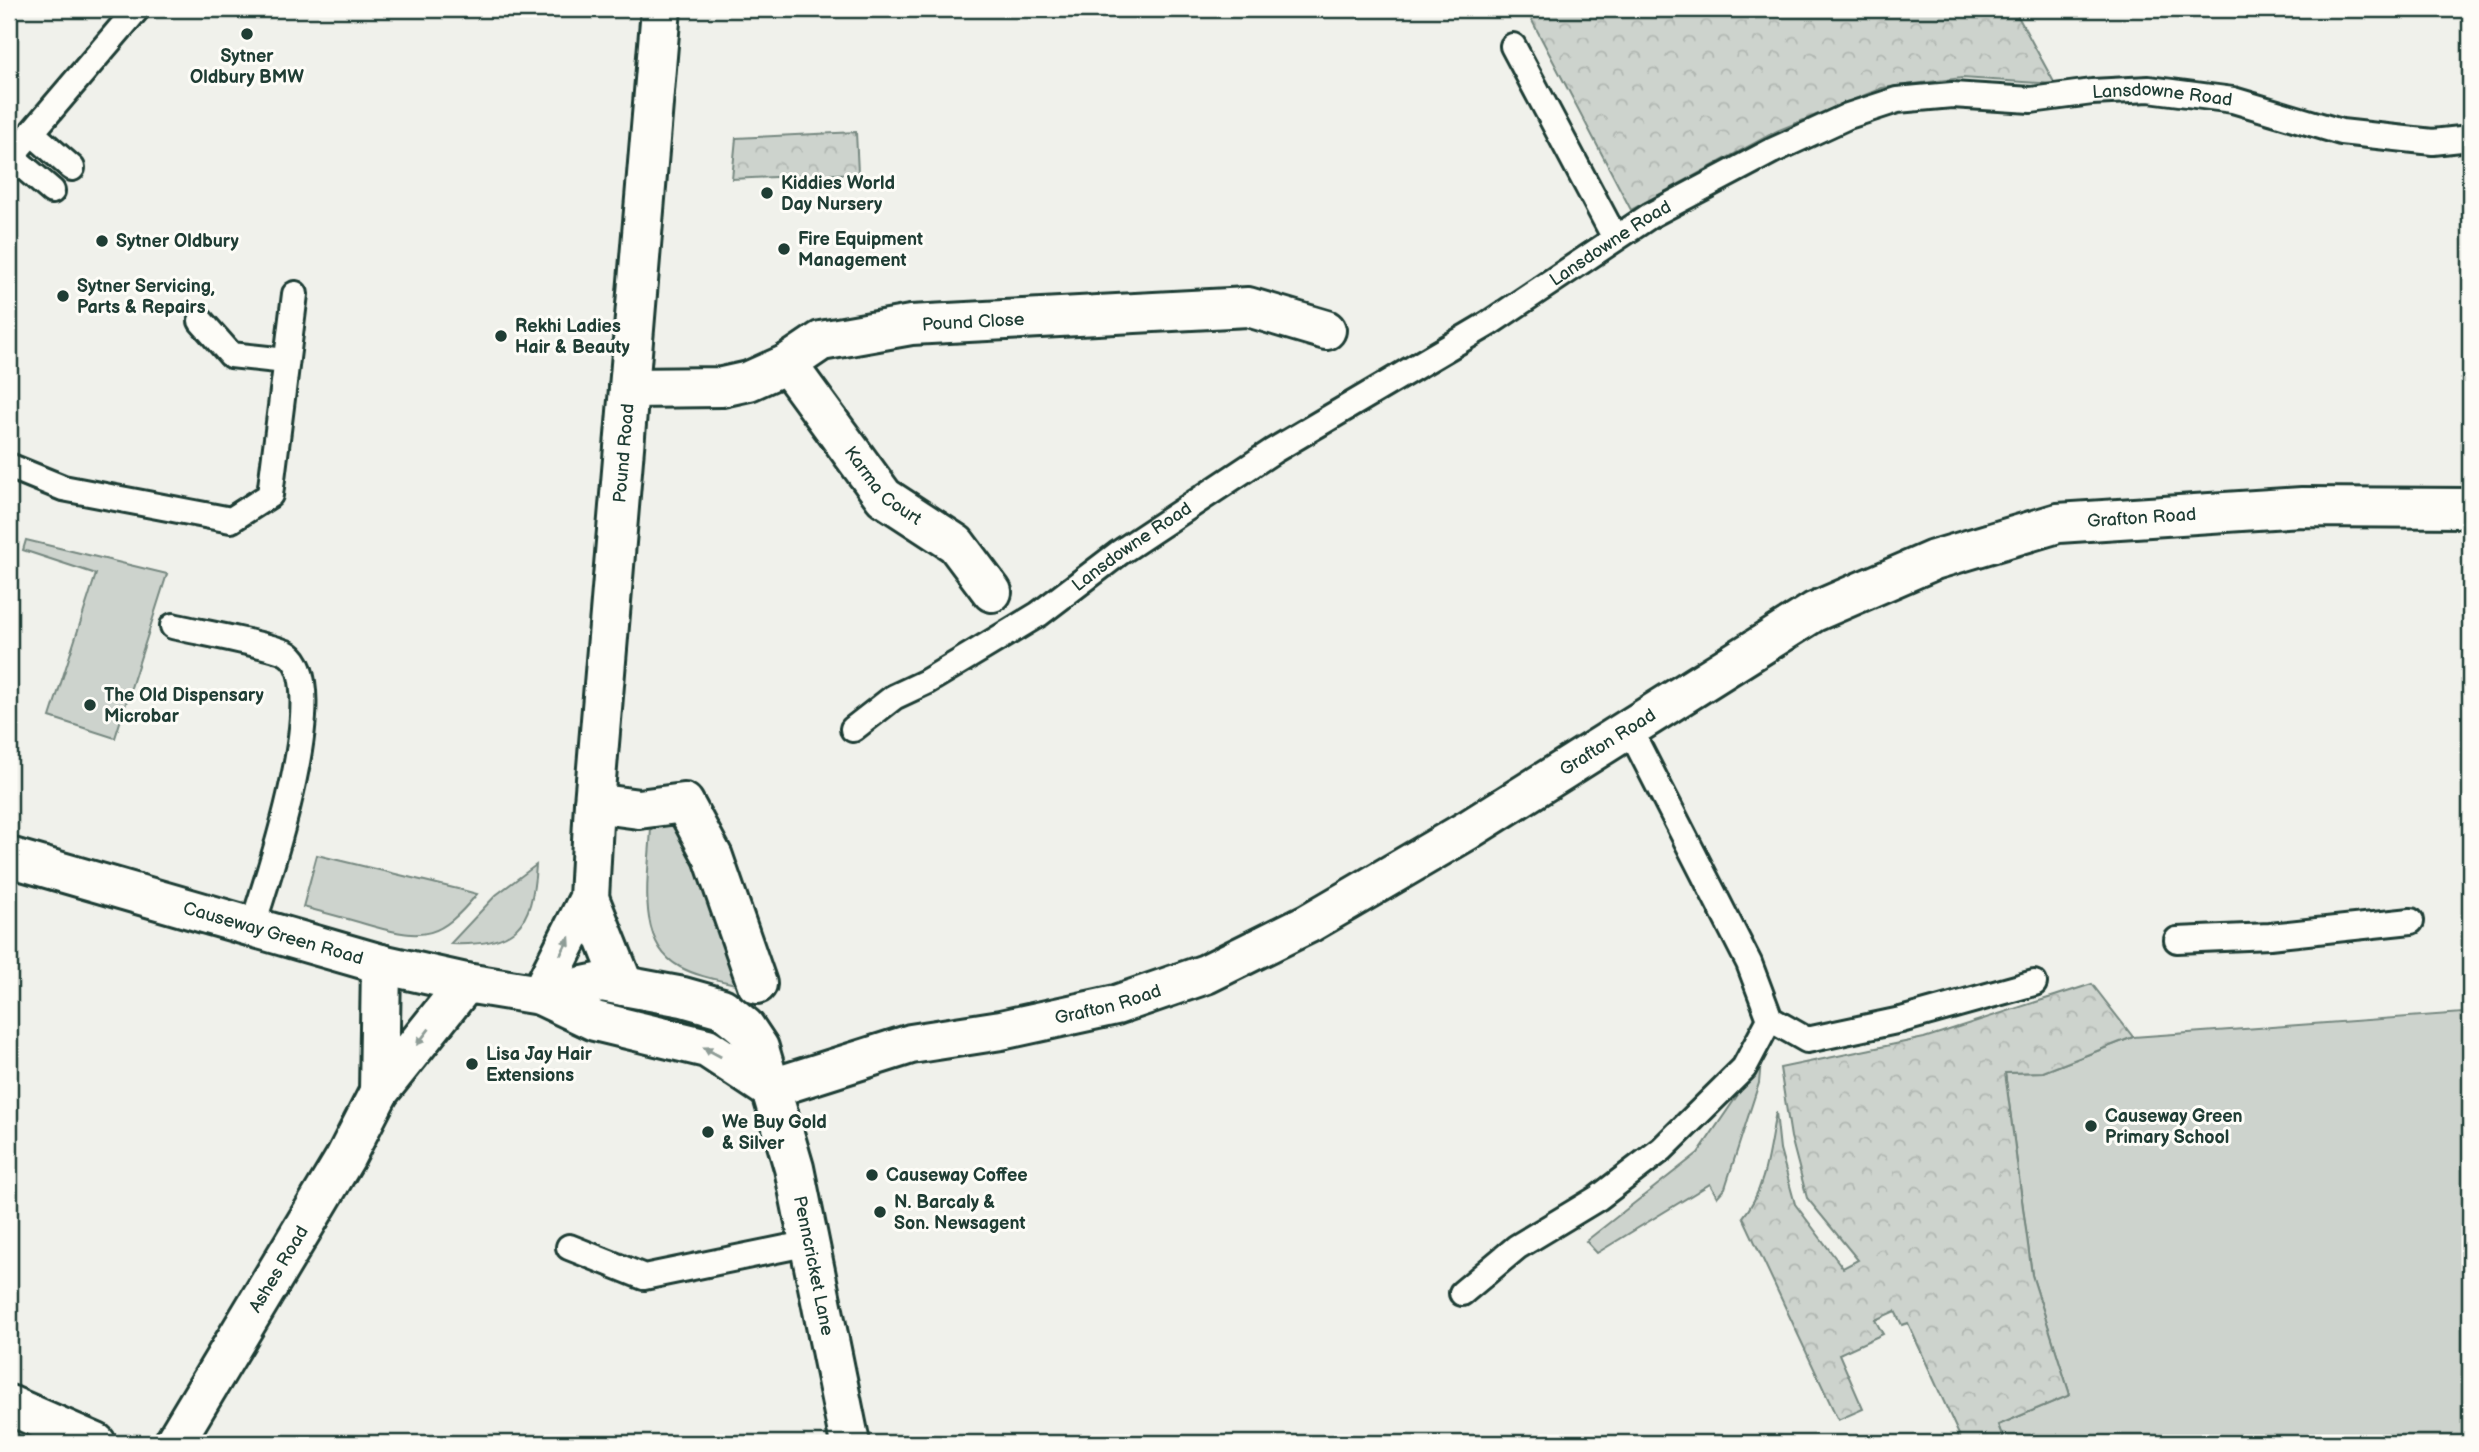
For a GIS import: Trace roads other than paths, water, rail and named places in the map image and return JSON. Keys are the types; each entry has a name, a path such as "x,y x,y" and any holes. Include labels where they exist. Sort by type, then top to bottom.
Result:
{"street":[{"name":"Pound Road","path":"540,995 589,898 594,803 661,9"},
{"name":"Pound Close","path":"629,388 722,387 749,381 787,364 821,341 911,325 1248,307 1326,330"},
{"name":"Karma Court","path":"787,364 884,497 956,544 992,592"},
{"name":"Grafton Road","path":"769,1089 911,1044 1001,1030 1116,1004 1206,974 1309,923 1468,830 1814,612 1934,560 2058,523 2302,508 2470,508"},
{"path":"594,803 639,808 684,803 713,857 757,984"},
{"name":"Causeway Green Road","path":"9,857 381,964 466,983 540,995 598,994 722,1008 745,1027 760,1048 769,1089"},
{"name":"Pound Road","path":"589,898 605,937 598,994"},
{"name":"Ashes Road","path":"379,1093 381,964"},
{"name":"Ashes Road","path":"174,1443 345,1158 379,1093 466,983"},
{"name":"Causeway Green Road","path":"598,994 595,1021 707,1048 769,1089"},
{"name":"Penncricket Lane","path":"769,1089 794,1168 850,1443"},
{"path":"9,1405 96,1443"}],"lane":[{"path":"15,148 137,9"},
{"path":"1513,46 1615,238"},
{"name":"Lansdowne Road","path":"853,729 894,697 926,682 1039,614 1119,553 1240,472 1488,324 1651,215 1772,151 1847,116 1897,100 1952,95 2031,100 2092,92 2149,89 2233,100 2341,132 2433,142 2470,138"},
{"path":"15,148 72,168"},
{"path":"15,148 52,191"},
{"path":"9,466 64,488 231,520 270,495 295,294"},
{"path":"201,321 231,355 286,360"},
{"path":"173,626 288,653 303,672 304,704 292,797 252,927"},
{"path":"1629,728 1749,963 1770,1019 1807,1040 1901,1020 2034,983"},
{"path":"2177,940 2270,936 2411,921"},
{"path":"1462,1293 1517,1247 1598,1198 1662,1149 1744,1068 1770,1019"},
{"path":"569,1247 644,1278 810,1243"}],"place":[{"name":"Sytner Oldbury BMW","path":"247,34"},
{"name":"Kiddies World Day Nursery","path":"767,193"},
{"name":"Sytner Oldbury","path":"102,241"},
{"name":"Fire Equipment Management","path":"784,249"},
{"name":"Sytner Servicing, Parts & Repairs","path":"63,296"},
{"name":"Rekhi Ladies Hair & Beauty","path":"501,336"},
{"name":"The Old Dispensary Microbar","path":"90,705"},
{"name":"Lisa Jay Hair Extensions","path":"472,1064"},
{"name":"Causeway Green Primary School","path":"2091,1126"},
{"name":"We Buy Gold & Silver","path":"708,1132"},
{"name":"Causeway Coffee","path":"872,1175"},
{"name":"N. Barcaly & Son. Newsagent","path":"880,1212"}]}
